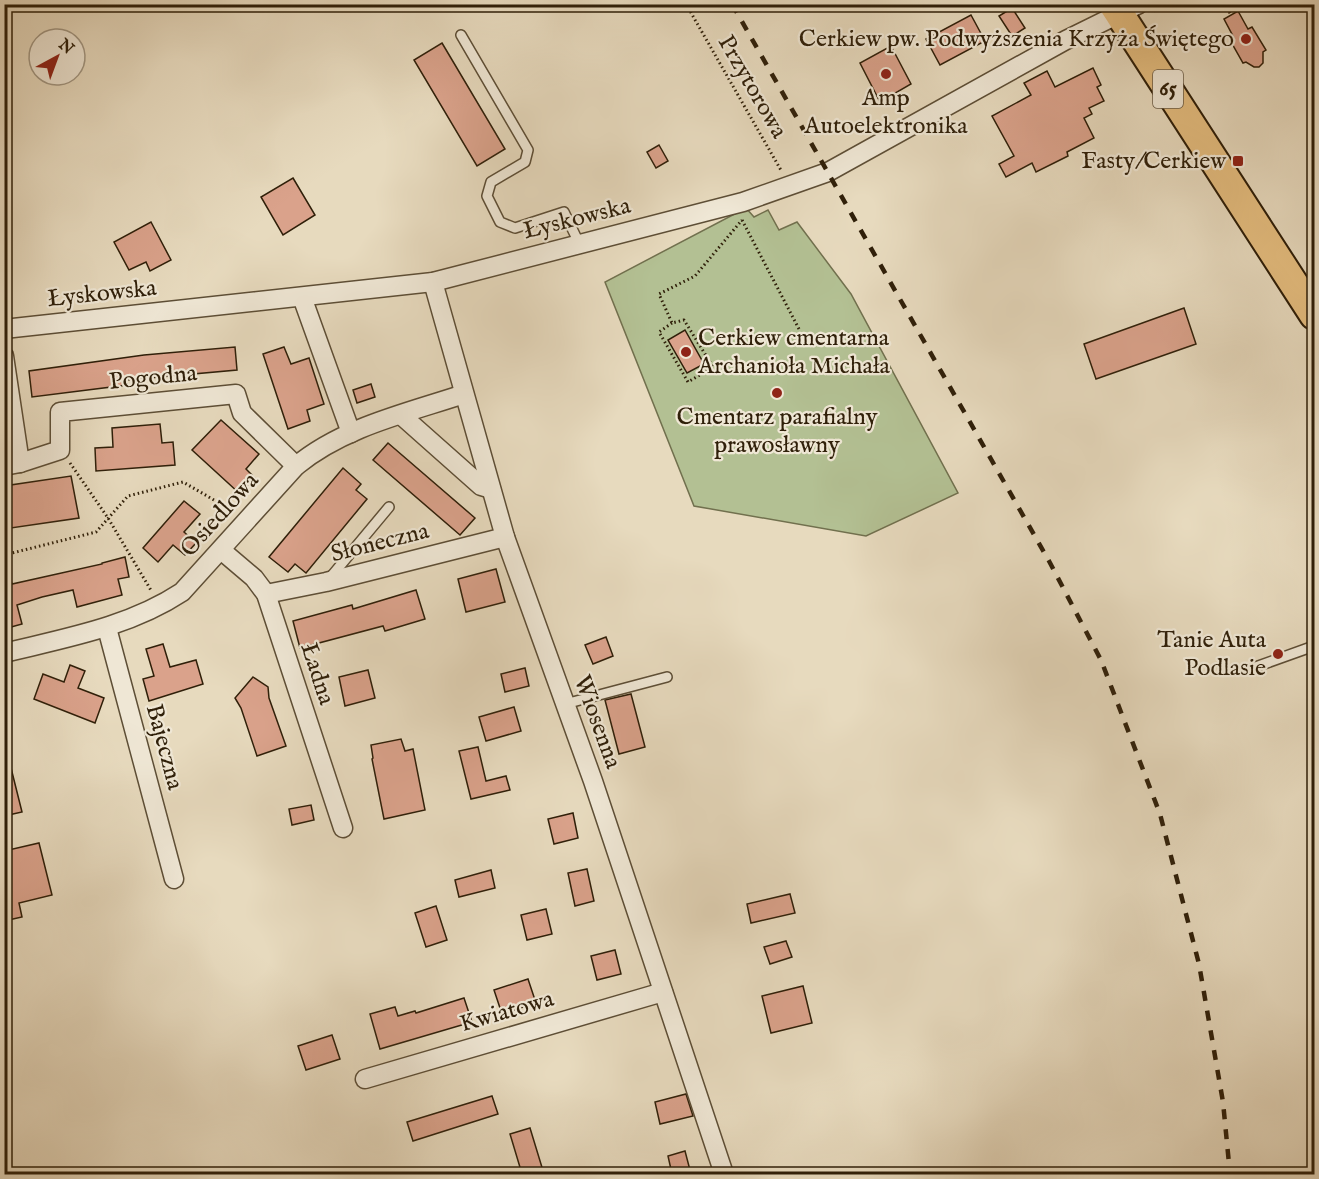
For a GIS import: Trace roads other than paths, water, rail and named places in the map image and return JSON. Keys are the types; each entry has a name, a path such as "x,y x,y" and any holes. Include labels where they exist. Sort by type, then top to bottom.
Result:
{"main road":[{"name":"65","path":"1124,8 1314,315"}],"street":[{"name":"Łyskowska","path":"4,329 433,282 743,202 791,187 828,172 1124,8"},
{"name":"Wiosenna","path":"433,282 506,537 724,1174"},
{"path":"302,297 351,433"},
{"path":"4,356 12,465"},
{"name":"Pogodna","path":"12,465 60,450 60,411 236,394 242,413 296,466"},
{"name":"Osiedlowa","path":"4,653 107,628 161,606 182,592 296,466 314,451 351,433 464,394"},
{"path":"401,415 481,486 492,489"},
{"name":"Słoneczna","path":"266,594 326,582 506,537"},
{"name":"Ładna","path":"221,550 254,578 266,594 343,828"},
{"name":"Bajeczna","path":"107,628 174,879"},
{"name":"Kwiatowa","path":"365,1079 663,992"}],"lane":[{"path":"461,35 528,150 525,162 491,182 487,196 500,222 515,228 564,212 579,243"},
{"path":"326,582 389,507"},
{"path":"1250,669 1314,646"},
{"path":"565,704 668,677"}],"railway":[{"path":"732,4 1049,561 1101,660 1160,814 1199,964 1223,1102 1230,1174"}],"place":[{"name":"Cerkiew pw. Podwyższenia Krzyża Świętego","path":"1246,39"},
{"name":"Amp Autoelektronika","path":"886,74"},
{"name":"Fasty/Cerkiew","path":"1238,161"},
{"name":"Cerkiew cmentarna Archanioła Michała","path":"686,352"},
{"name":"Cmentarz parafialny prawosławny","path":"777,393"},
{"name":"Tanie Auta Podlasie","path":"1278,654"}]}
